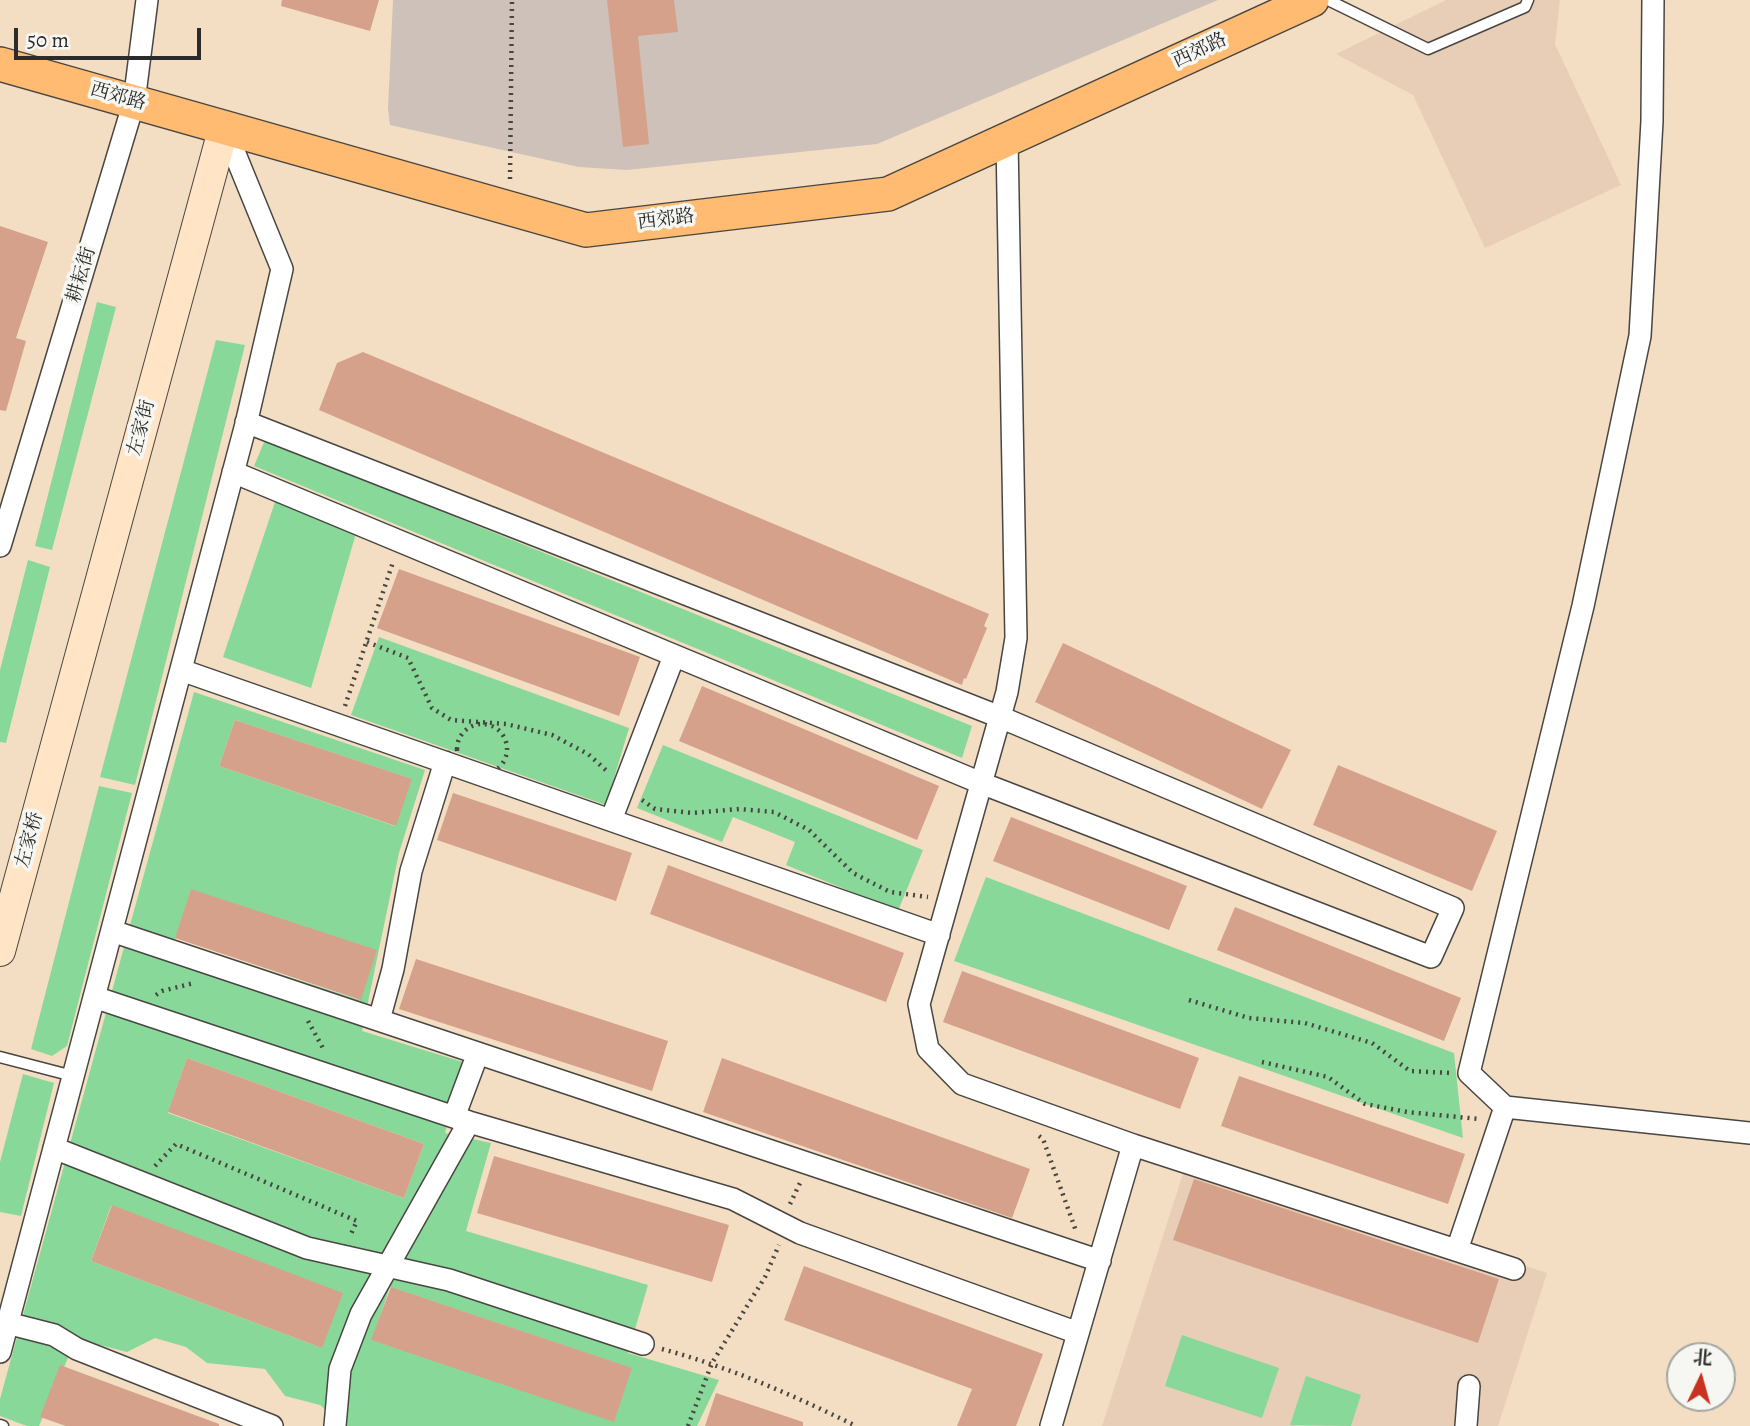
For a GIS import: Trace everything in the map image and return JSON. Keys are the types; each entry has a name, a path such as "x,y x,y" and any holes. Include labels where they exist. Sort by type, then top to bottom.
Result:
{"main road":[{"name":"西郊路","path":"0,64 586,230 888,194 1312,0"},
{"name":"左家街","path":"59,729 224,127"},
{"name":"左家桥","path":"0,951 59,729"}],"street":[{"name":"耕耘街","path":"0,546 134,102 147,0"},
{"path":"1653,0 1652,121 1640,336 1583,607 1469,1073 1503,1114 1750,1133"},
{"path":"0,1352 233,472 282,269 224,127"},
{"path":"1007,140 1016,638 1007,692 981,783 931,932 919,1004 928,1049 962,1084 1133,1145 1514,1269"},
{"path":"233,472 981,783 1431,957 1453,908 1000,717 246,422"},
{"path":"611,820 674,656"},
{"path":"181,670 931,932"},
{"path":"379,1020 393,969 411,871 445,762"},
{"path":"111,930 1093,1259"},
{"path":"94,997 461,1120 733,1199 800,1233 1079,1333"},
{"path":"335,1426 340,1369 361,1314 461,1120 478,1053"},
{"path":"1457,1250 1503,1114"},
{"path":"1051,1426 1079,1333 1093,1259 1133,1145"},
{"path":"54,1148 307,1248 449,1280 643,1344"},
{"path":"7,1323 54,1335 77,1349 272,1426"},
{"path":"1466,1426 1469,1386"}],"lane":[{"path":"1328,0 1428,49 1525,7 1528,0"},
{"path":"0,1057 73,1076"}],"path":[{"path":"510,208 512,0"},
{"path":"338,725 400,541"},
{"path":"929,898 931,932"},
{"path":"132,1010 162,991 199,982"},
{"path":"1189,1000 1249,1018 1305,1023 1372,1043 1410,1071 1469,1073"},
{"path":"296,1016 308,1021 340,1079"},
{"path":"1262,1062 1328,1077 1365,1104 1407,1112 1503,1114"},
{"path":"1033,1133 1043,1139 1093,1259"},
{"path":"139,1182 176,1144 357,1221 342,1256"},
{"path":"688,1426 712,1363 765,1277 787,1227 790,1200 811,1165"},
{"path":"643,1344 712,1363 809,1403 856,1426"}],"shaded area":[{"path":"393,0 1218,0 877,144 627,170 579,167 390,125 388,109"},
{"path":"1446,0 1560,0 1555,44 1621,185 1485,248 1413,95 1336,54"},
{"path":"1188,1158 1547,1273 1498,1426 1102,1426"}],"green space":[{"path":"97,302 116,307 52,550 35,546"},
{"path":"216,340 245,345 135,785 100,777"},
{"path":"265,440 972,726 962,758 254,466"},
{"path":"276,499 357,530 311,688 223,657"},
{"path":"28,560 50,567 6,743 0,742 0,670"},
{"path":"379,637 629,728 606,805 351,715"},
{"path":"194,692 425,770 399,853 362,1031 463,1062 445,1133 491,1143 466,1231 648,1285 628,1353 719,1380 697,1426 345,1426 320,1405 285,1396 265,1369 207,1363 186,1347 155,1338 127,1352 76,1339 39,1426 27,1426 0,1416 0,1399","holes":["235,720 411,779 395,826 219,766","191,890 360,1000 175,940","187,1058 424,1144 404,1198 168,1113","111,1206 112,1206 322,1348 91,1261","390,1287 631,1368 614,1421 372,1340"]},
{"path":"663,745 923,850 898,911 786,865 795,842 733,817 722,842 637,808"},
{"path":"99,786 132,793 67,1046 52,1056 31,1049"},
{"path":"986,877 1454,1053 1463,1138 954,961"},
{"path":"23,1074 54,1083 21,1216 0,1212 0,1162"},
{"path":"1182,1335 1279,1368 1262,1418 1165,1386"},
{"path":"1306,1376 1361,1395 1351,1426 1290,1425"}],"building":[{"path":"282,0 379,0 370,31 281,6"},
{"path":"607,0 674,0 678,32 638,36 649,144 623,147"},
{"path":"0,226 48,242 16,338 26,341 6,411 0,410"},
{"path":"363,352 989,614 984,626 987,628 966,679 964,678 962,685 319,410 337,363"},
{"path":"399,569 640,657 619,716 377,628"},
{"path":"1063,643 1291,750 1262,809 1035,702"},
{"path":"702,686 939,786 917,840 679,741"},
{"path":"235,720 412,779 396,826 219,766"},
{"path":"1338,765 1497,831 1472,891 1313,825"},
{"path":"453,793 632,853 616,901 437,840"},
{"path":"1011,817 1187,886 1169,930 993,861"},
{"path":"668,865 904,953 886,1002 650,914"},
{"path":"191,889 377,950 361,1000 175,938"},
{"path":"1235,907 1461,998 1444,1041 1217,950"},
{"path":"416,959 668,1041 652,1091 399,1009"},
{"path":"962,971 1199,1058 1180,1109 943,1022"},
{"path":"187,1058 424,1144 404,1198 168,1112"},
{"path":"722,1058 1030,1169 1012,1218 703,1112"},
{"path":"1239,1076 1465,1154 1448,1204 1221,1126"},
{"path":"494,1156 729,1225 712,1282 477,1213"},
{"path":"1194,1179 1499,1279 1478,1343 1173,1240"},
{"path":"112,1205 343,1293 322,1348 91,1261"},
{"path":"804,1266 1043,1354 1016,1426 957,1426 972,1389 784,1320"},
{"path":"391,1287 632,1368 614,1422 371,1340"},
{"path":"60,1365 219,1426 66,1426 40,1417"},
{"path":"716,1393 803,1422 803,1426 705,1426"}]}
